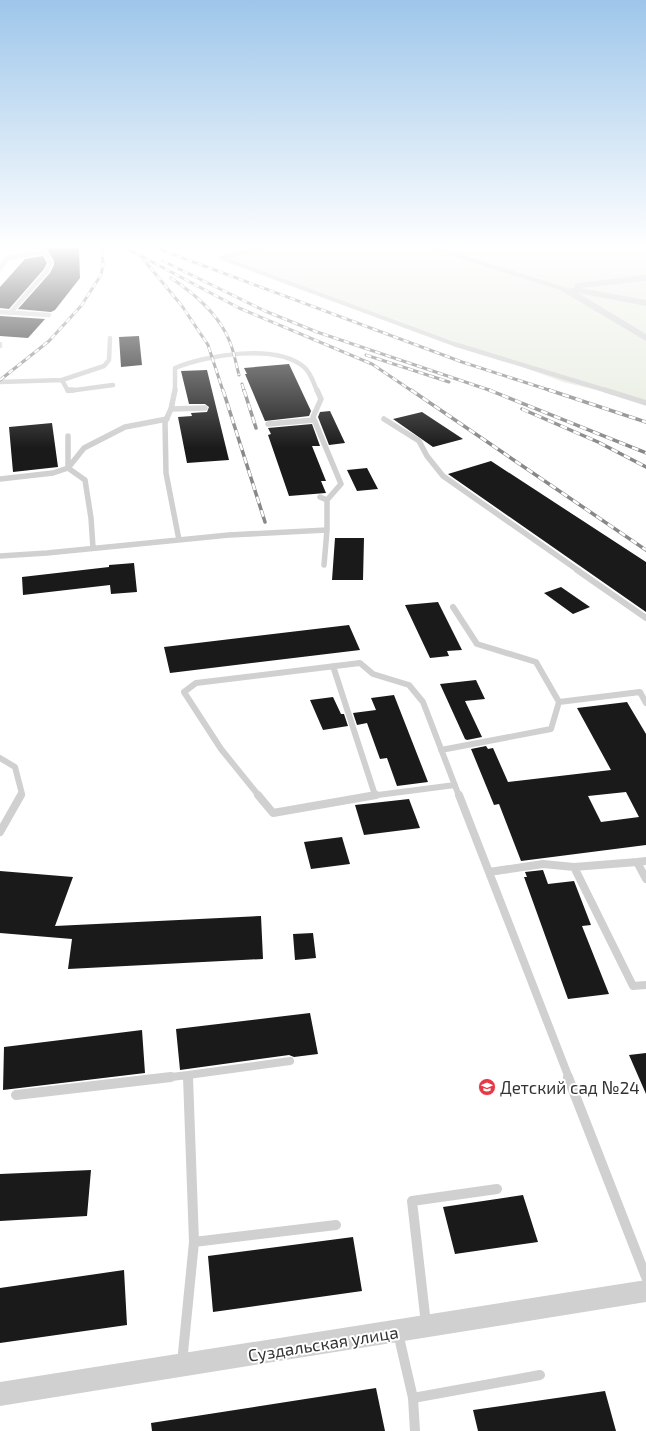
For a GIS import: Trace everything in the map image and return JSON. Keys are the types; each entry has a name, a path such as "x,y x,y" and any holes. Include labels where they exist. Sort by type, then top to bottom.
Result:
{"street":[{"path":"607,315 646,338"},
{"name":"Суздальская улица","path":"0,1394 646,1291"}],"lane":[{"path":"375,315 454,344 646,402"},
{"path":"0,382 62,380 104,366 109,360 110,338"},
{"path":"180,540 166,473 165,422 171,409 175,393 175,368 185,363 212,358 252,354 273,355 292,359 306,368 321,399 313,417 341,484 327,500 327,530 324,565"},
{"path":"62,380 68,391 113,386"},
{"path":"171,409 204,408"},
{"path":"0,479 53,473 68,468 84,448 125,427 167,419"},
{"path":"384,419 419,441 443,476 646,618"},
{"path":"268,424 314,420"},
{"path":"68,436 68,468"},
{"path":"68,468 85,480 91,518 93,548"},
{"path":"320,496 327,500"},
{"path":"0,556 229,535 327,530"},
{"path":"441,750 551,729 559,702 536,662 477,644 453,607"},
{"path":"455,785 375,795 272,813 221,749 184,692 196,683 360,663 373,674 409,685 423,702 646,1277"},
{"path":"333,666 375,795"},
{"path":"559,702 640,692 646,703"},
{"path":"0,758 15,767 22,794 0,832"},
{"path":"489,872 543,864 574,867 646,861"},
{"path":"637,862 646,879"},
{"path":"574,867 633,986 646,985"},
{"path":"16,1095 188,1075 290,1061"},
{"path":"182,1365 194,1242 188,1075"},
{"path":"426,1326 412,1201 497,1188"},
{"path":"194,1242 336,1225"},
{"path":"398,1331 413,1398 415,1431"},
{"path":"413,1398 540,1375"}],"shaded area":[{"path":"382,315 646,315 646,402 563,382"}],"building":[{"path":"0,316 45,319 28,338 0,336"},
{"path":"139,336 142,365 121,367 119,337"},
{"path":"289,364 311,411 309,416 265,421 245,374 247,374 244,368"},
{"path":"207,370 229,460 187,463 178,417 192,416 191,413 207,412 209,407 205,404 189,404 181,371"},
{"path":"330,411 345,443 329,445 318,417 320,412"},
{"path":"422,412 463,439 433,447 393,419"},
{"path":"52,423 58,467 13,472 9,427"},
{"path":"312,424 320,446 312,446 326,481 321,481 326,493 289,496 268,435 271,434 268,428"},
{"path":"491,461 646,562 646,612 448,474"},
{"path":"367,468 378,489 357,491 347,470"},
{"path":"335,538 364,538 363,580 332,580"},
{"path":"134,563 137,592 111,594 110,585 23,595 22,577"},
{"path":"561,587 590,607 573,614 544,593"},
{"path":"438,602 462,650 447,651 449,656 430,658 405,605"},
{"path":"349,625 360,650 170,673 164,647"},
{"path":"476,680 485,699 465,701 482,737 467,740 465,739 440,684"},
{"path":"394,695 428,782 397,786 387,758 380,759 367,723 357,725 353,713 376,710 371,698"},
{"path":"333,697 341,714 344,714 348,726 323,730 310,700"},
{"path":"627,702 646,734 646,845 521,861 499,804 494,805 471,749 486,746 488,749 493,748 508,782 611,770 577,708","holes":["626,792 639,817 601,822 588,796"]},
{"path":"409,799 420,828 364,835 355,805"},
{"path":"342,837 350,864 311,869 304,842"},
{"path":"543,870 548,884 574,881 591,925 582,926 609,994 568,999 524,877 527,877 525,872"},
{"path":"0,871 73,877 55,926 261,916 263,959 68,969 72,939 0,933"},
{"path":"313,933 316,958 295,960 293,934"},
{"path":"310,1013 318,1054 294,1057 289,1055 180,1070 176,1029"},
{"path":"142,1030 145,1073 3,1090 4,1047"},
{"path":"646,1053 646,1094 629,1055"},
{"path":"91,1170 87,1216 0,1221 0,1174"},
{"path":"523,1195 538,1242 455,1254 443,1207"},
{"path":"353,1237 362,1291 213,1312 208,1256"},
{"path":"124,1270 127,1325 0,1343 0,1288"},
{"path":"376,1388 385,1431 152,1431 151,1423"},
{"path":"605,1391 616,1431 478,1431 473,1410"}],"railway":[{"path":"0,380 49,341 73,315"},
{"path":"188,315 208,345 223,391"},
{"path":"214,315 220,322 230,342 239,375"},
{"path":"255,315 372,364 412,391"},
{"path":"274,315 317,332 492,391"},
{"path":"335,315 462,362 552,391"},
{"path":"366,355 449,382"},
{"path":"242,384 244,391"},
{"path":"223,390 265,522"},
{"path":"244,390 256,428"},
{"path":"411,390 646,550"},
{"path":"489,390 646,453"},
{"path":"549,390 646,422"},
{"path":"522,409 598,442 646,467"}],"place":[{"name":"Детский сад №24","path":"487,1087"}]}
